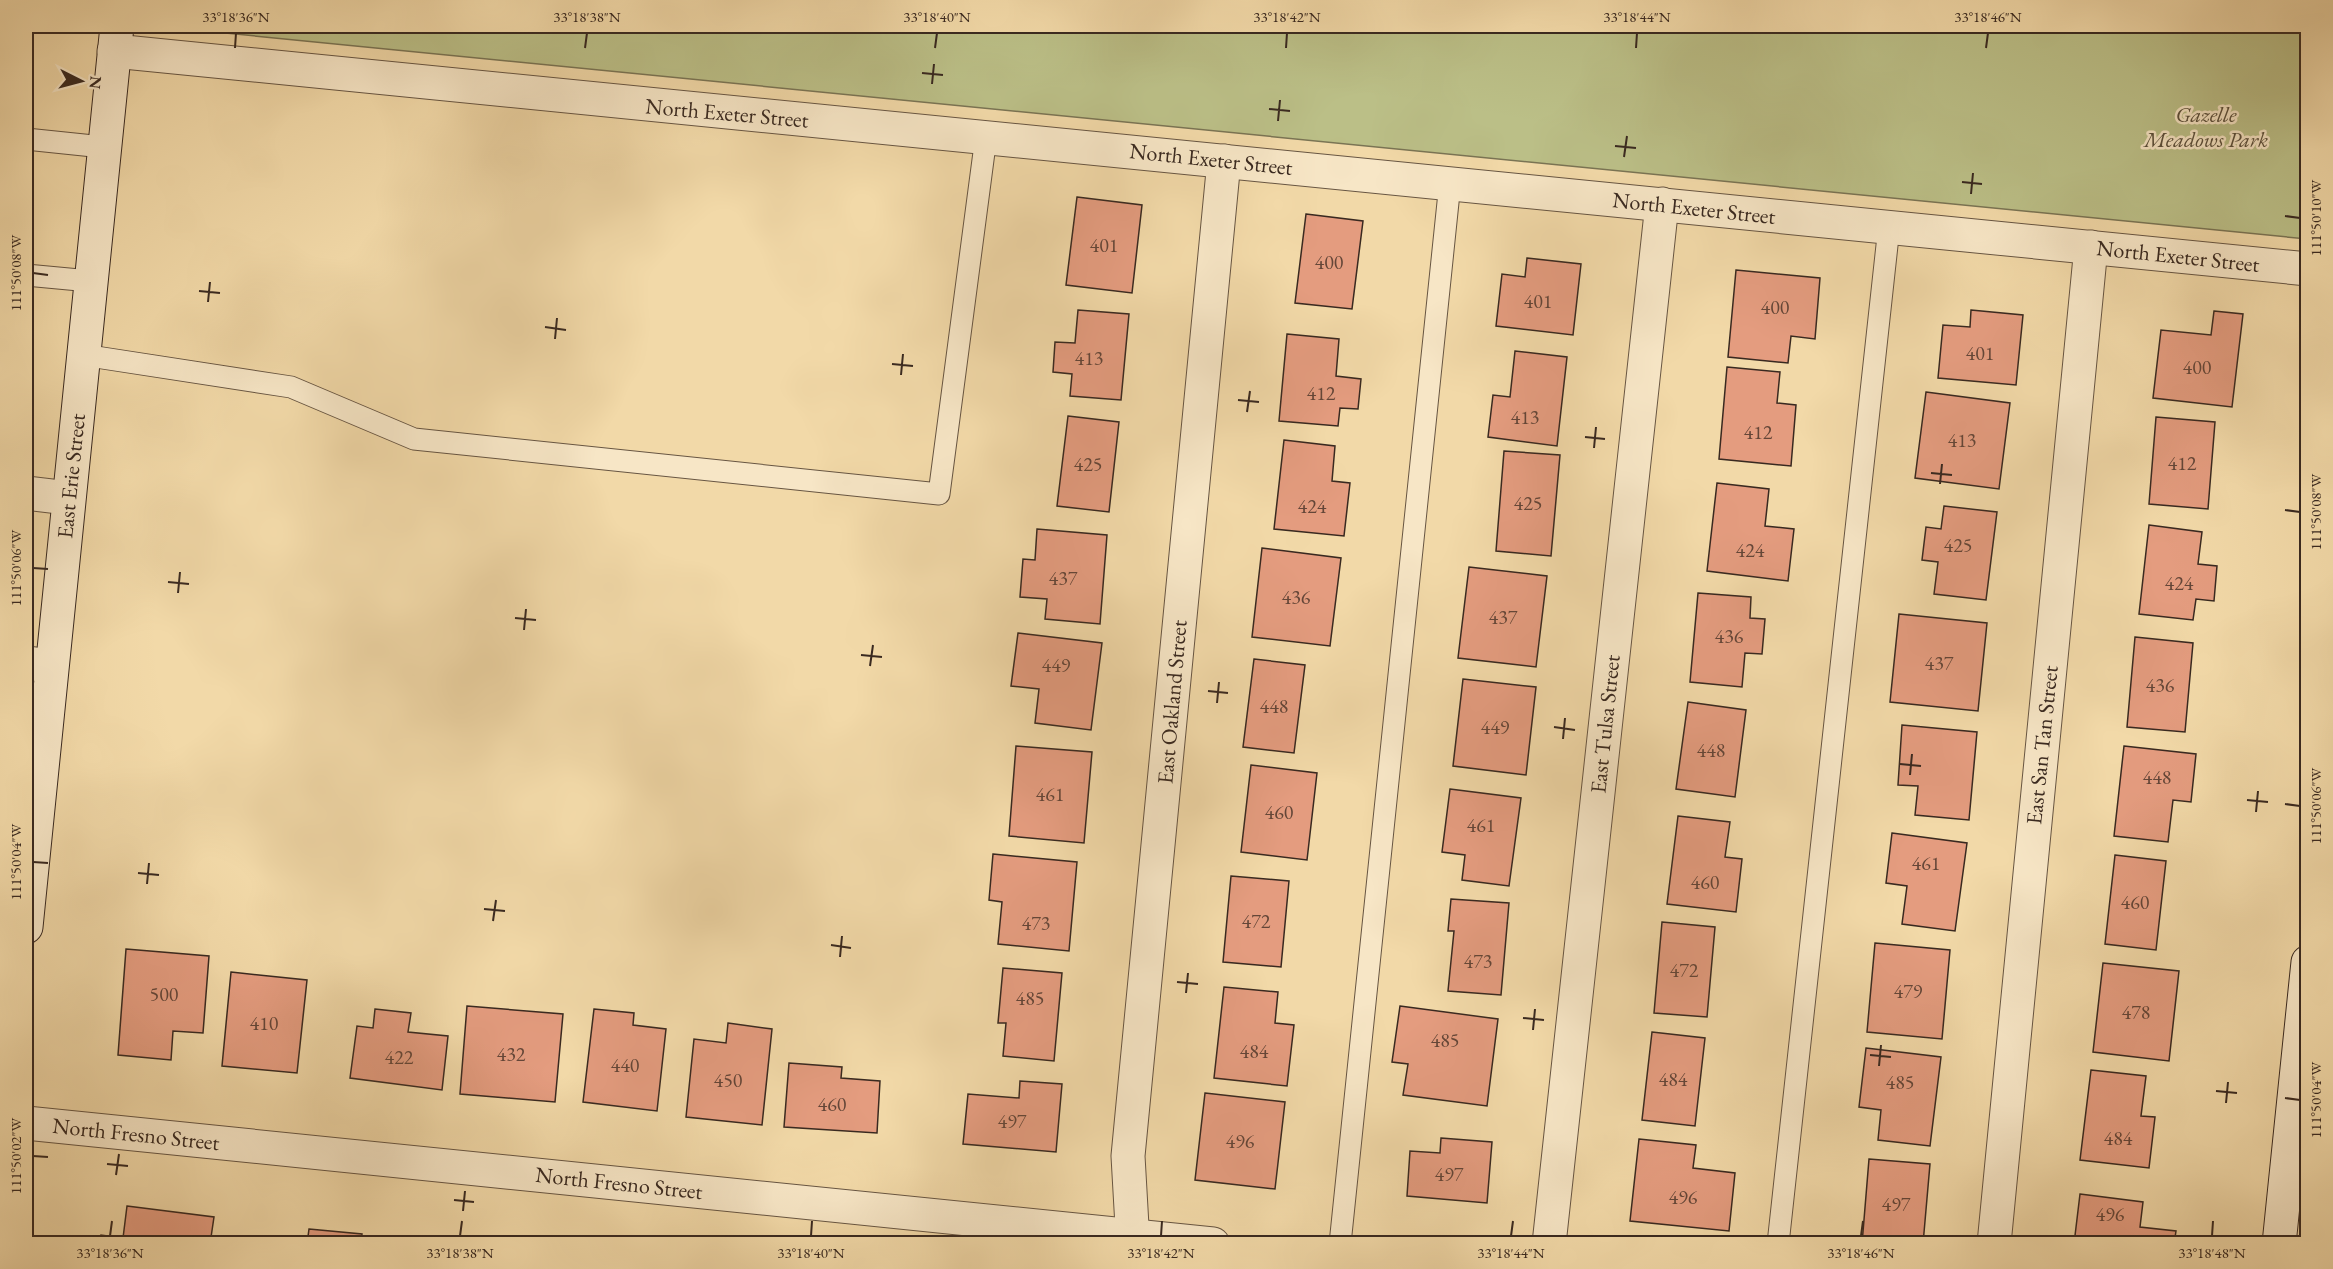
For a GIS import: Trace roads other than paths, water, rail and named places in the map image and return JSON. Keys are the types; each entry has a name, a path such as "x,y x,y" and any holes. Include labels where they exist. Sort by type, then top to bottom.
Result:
{"street":[{"name":"North Exeter Street","path":"115,38 629,104 986,137 2307,269"},
{"name":"East Erie Street","path":"26,927 38,664 68,498 115,38"},
{"name":"East Oakland Street","path":"1134,1239 1128,1156 1224,161"},
{"name":"East Tulsa Street","path":"1548,1244 1662,204"},
{"name":"East San Tan Street","path":"1994,1244 2091,247"},
{"path":"26,493 68,498"},
{"path":"2279,1244 2307,962"},
{"name":"North Fresno Street","path":"26,1123 1134,1239 1213,1244"}],"lane":[{"path":"83,355 291,387 414,439 939,494 986,137"},
{"path":"26,139 104,147"},
{"path":"1340,1244 1450,183"},
{"path":"1778,1244 1889,227"},
{"path":"26,274 90,281"}],"park label":[{"name":"Gazelle Meadows Park","path":"2206,126"}]}
